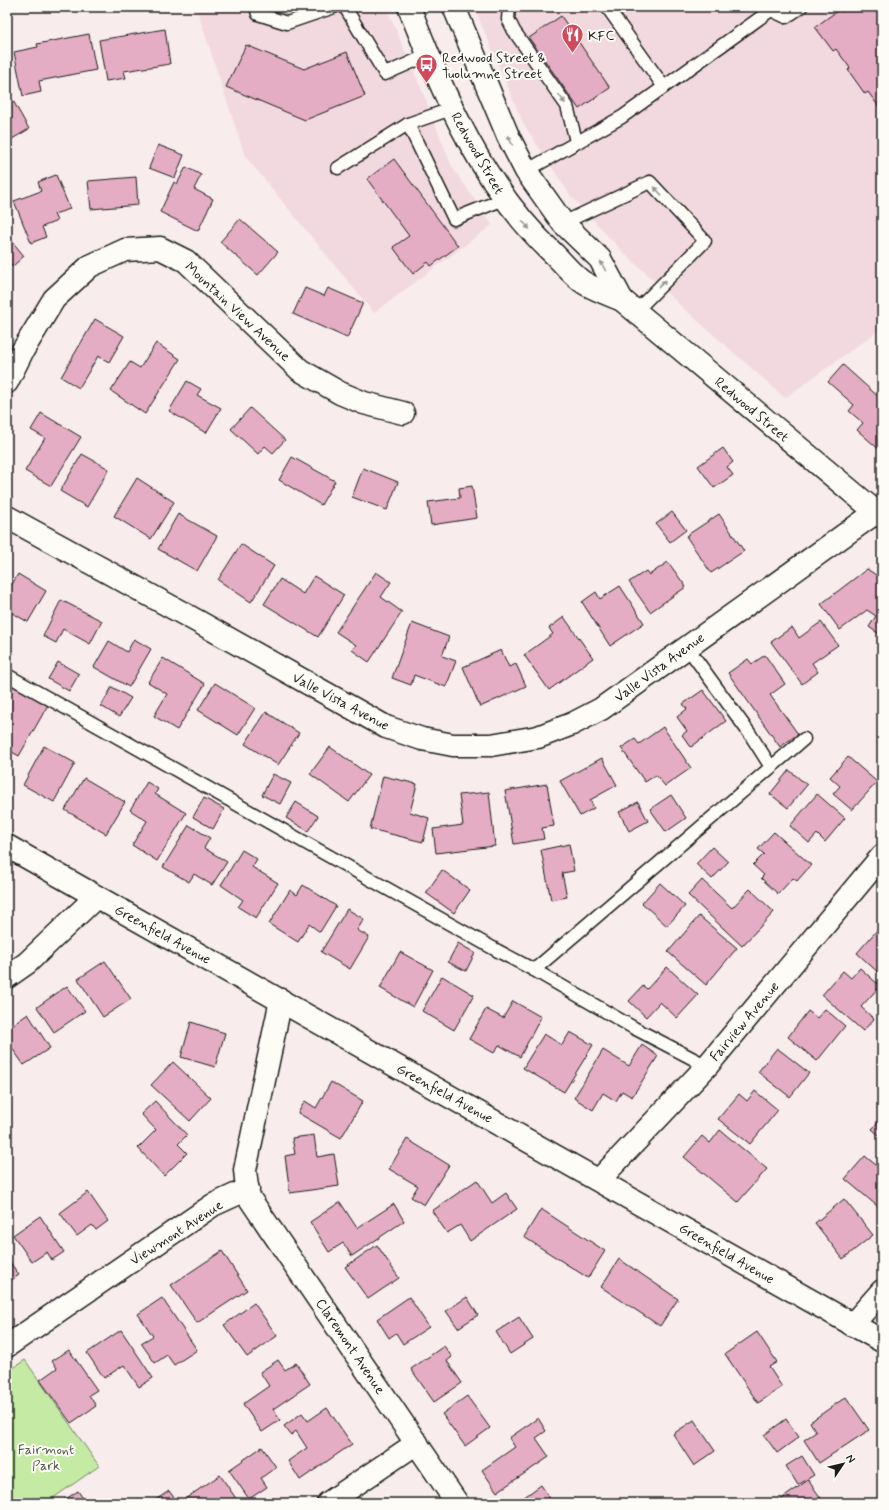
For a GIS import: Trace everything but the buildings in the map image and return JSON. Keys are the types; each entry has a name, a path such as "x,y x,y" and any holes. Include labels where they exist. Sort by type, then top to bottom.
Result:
{"street":[{"name":"Redwood Street","path":"409,7 452,109 477,158 504,199 542,243 585,284 628,306 880,512"},
{"name":"Redwood Street","path":"454,7 508,136 526,171 563,223 600,259 628,306"},
{"name":"Mountain View Avenue","path":"7,382 23,350 54,299 90,266 125,250 160,248 186,261 300,370 340,393 364,403 403,413"},
{"name":"Valle Vista Avenue","path":"7,517 190,617 386,727 422,739 453,744 491,745 538,737 572,724 601,709 686,647 880,512"},
{"name":"Greenfield Avenue","path":"7,846 600,1180 882,1341"},
{"name":"Fairview Avenue","path":"600,1180 707,1066 882,856"},
{"path":"7,977 27,964 96,897"},
{"path":"248,1189 245,1170 281,1000"},
{"name":"Viewmont Avenue","path":"7,1346 214,1205 248,1189"},
{"name":"Claremont Avenue","path":"248,1189 248,1196 457,1503"},
{"path":"852,1325 882,1291"},
{"path":"328,1503 417,1443"}],"lane":[{"path":"256,7 258,14 287,23 334,7"},
{"path":"346,7 385,74 428,54"},
{"path":"509,7 508,19 514,31 567,106 576,141"},
{"path":"607,7 664,87"},
{"path":"526,171 576,141 622,117 771,10 786,17 801,7"},
{"path":"338,168 408,124 452,109"},
{"path":"408,124 454,219 504,199"},
{"path":"563,223 650,182 705,241 628,306"},
{"path":"686,647 750,734 771,767"},
{"path":"7,675 534,970 634,1028 707,1066"},
{"path":"534,970 804,739"}],"shaded area":[{"path":"196,7 386,7 421,88 452,167 492,225 374,313 245,156"},
{"path":"474,7 882,7 882,328 785,398 681,306 619,248 570,195 523,123"}],"green space":[{"name":"Fairmont Park","path":"25,1360 99,1466 46,1503 7,1503 7,1372"}],"place":[{"name":"KFC","path":"573,54"},
{"name":"Redwood Street & Tuolumne Street","path":"427,84"}]}
